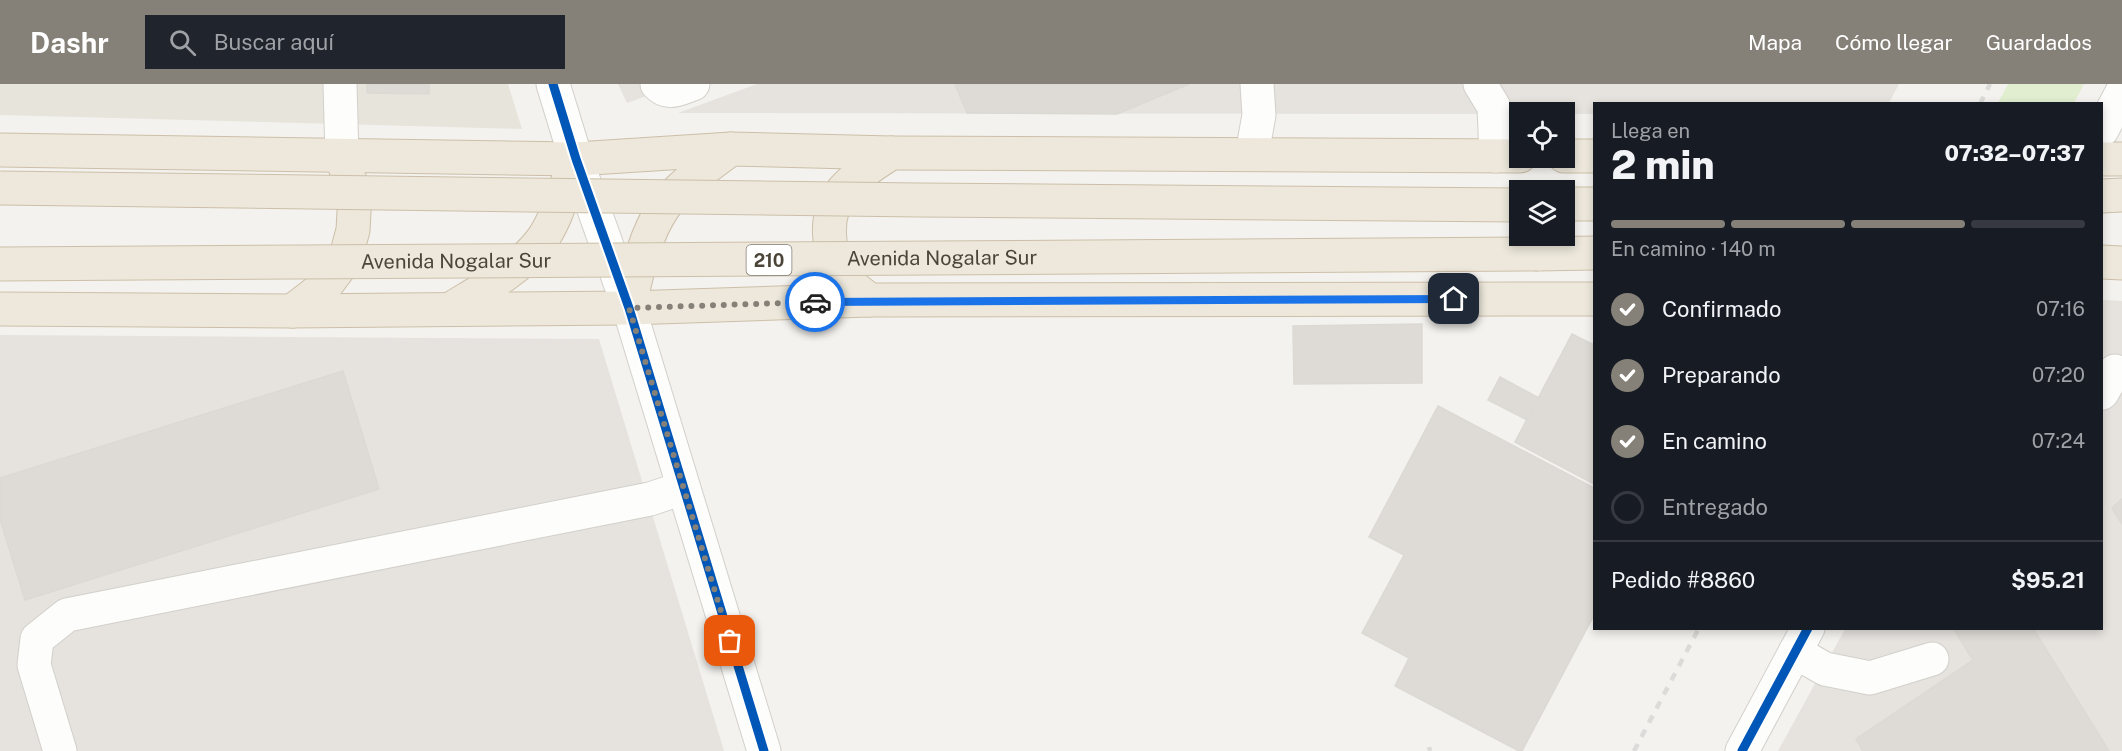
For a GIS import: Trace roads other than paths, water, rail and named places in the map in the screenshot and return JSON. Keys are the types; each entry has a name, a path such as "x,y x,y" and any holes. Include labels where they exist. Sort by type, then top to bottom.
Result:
{"highway":[{"path":"0,150 576,159 731,149 891,153 1508,156"},
{"path":"629,308 639,264 652,230 665,206 684,185 731,149"},
{"path":"870,300 846,279 837,263 829,242 829,223 835,200 845,187 891,153"},
{"path":"1575,156 1593,156"},
{"path":"292,311 327,284 345,260 353,230 355,194 342,157"},
{"path":"452,308 508,273 541,241 558,209 576,159"},
{"path":"2103,159 2122,159"},
{"path":"0,188 1509,205"},
{"path":"2103,196 2122,195"},
{"path":"1575,204 1593,204"},
{"name":"Avenida Nogalar Sur","path":"0,264 1593,253"},
{"path":"2103,262 2122,263"},
{"path":"0,309 292,311 629,308 870,300 1593,299"}],"street":[{"path":"340,84 342,157"},
{"path":"553,84 576,159 629,308 764,751"},
{"path":"657,84 664,90 672,92 693,84"},
{"path":"1252,154 1259,115 1257,84"},
{"path":"1480,84 1494,106 1508,156"},
{"path":"2103,128 2122,92"},
{"path":"60,751 34,666 37,639 68,615 650,500 683,488"},
{"path":"1742,751 1802,640 1825,669 1870,678 1932,659"}],"railway":[{"path":"1981,102 1990,84"},
{"path":"1634,751 1698,630"},
{"path":"1429,747 1430,751"}]}
